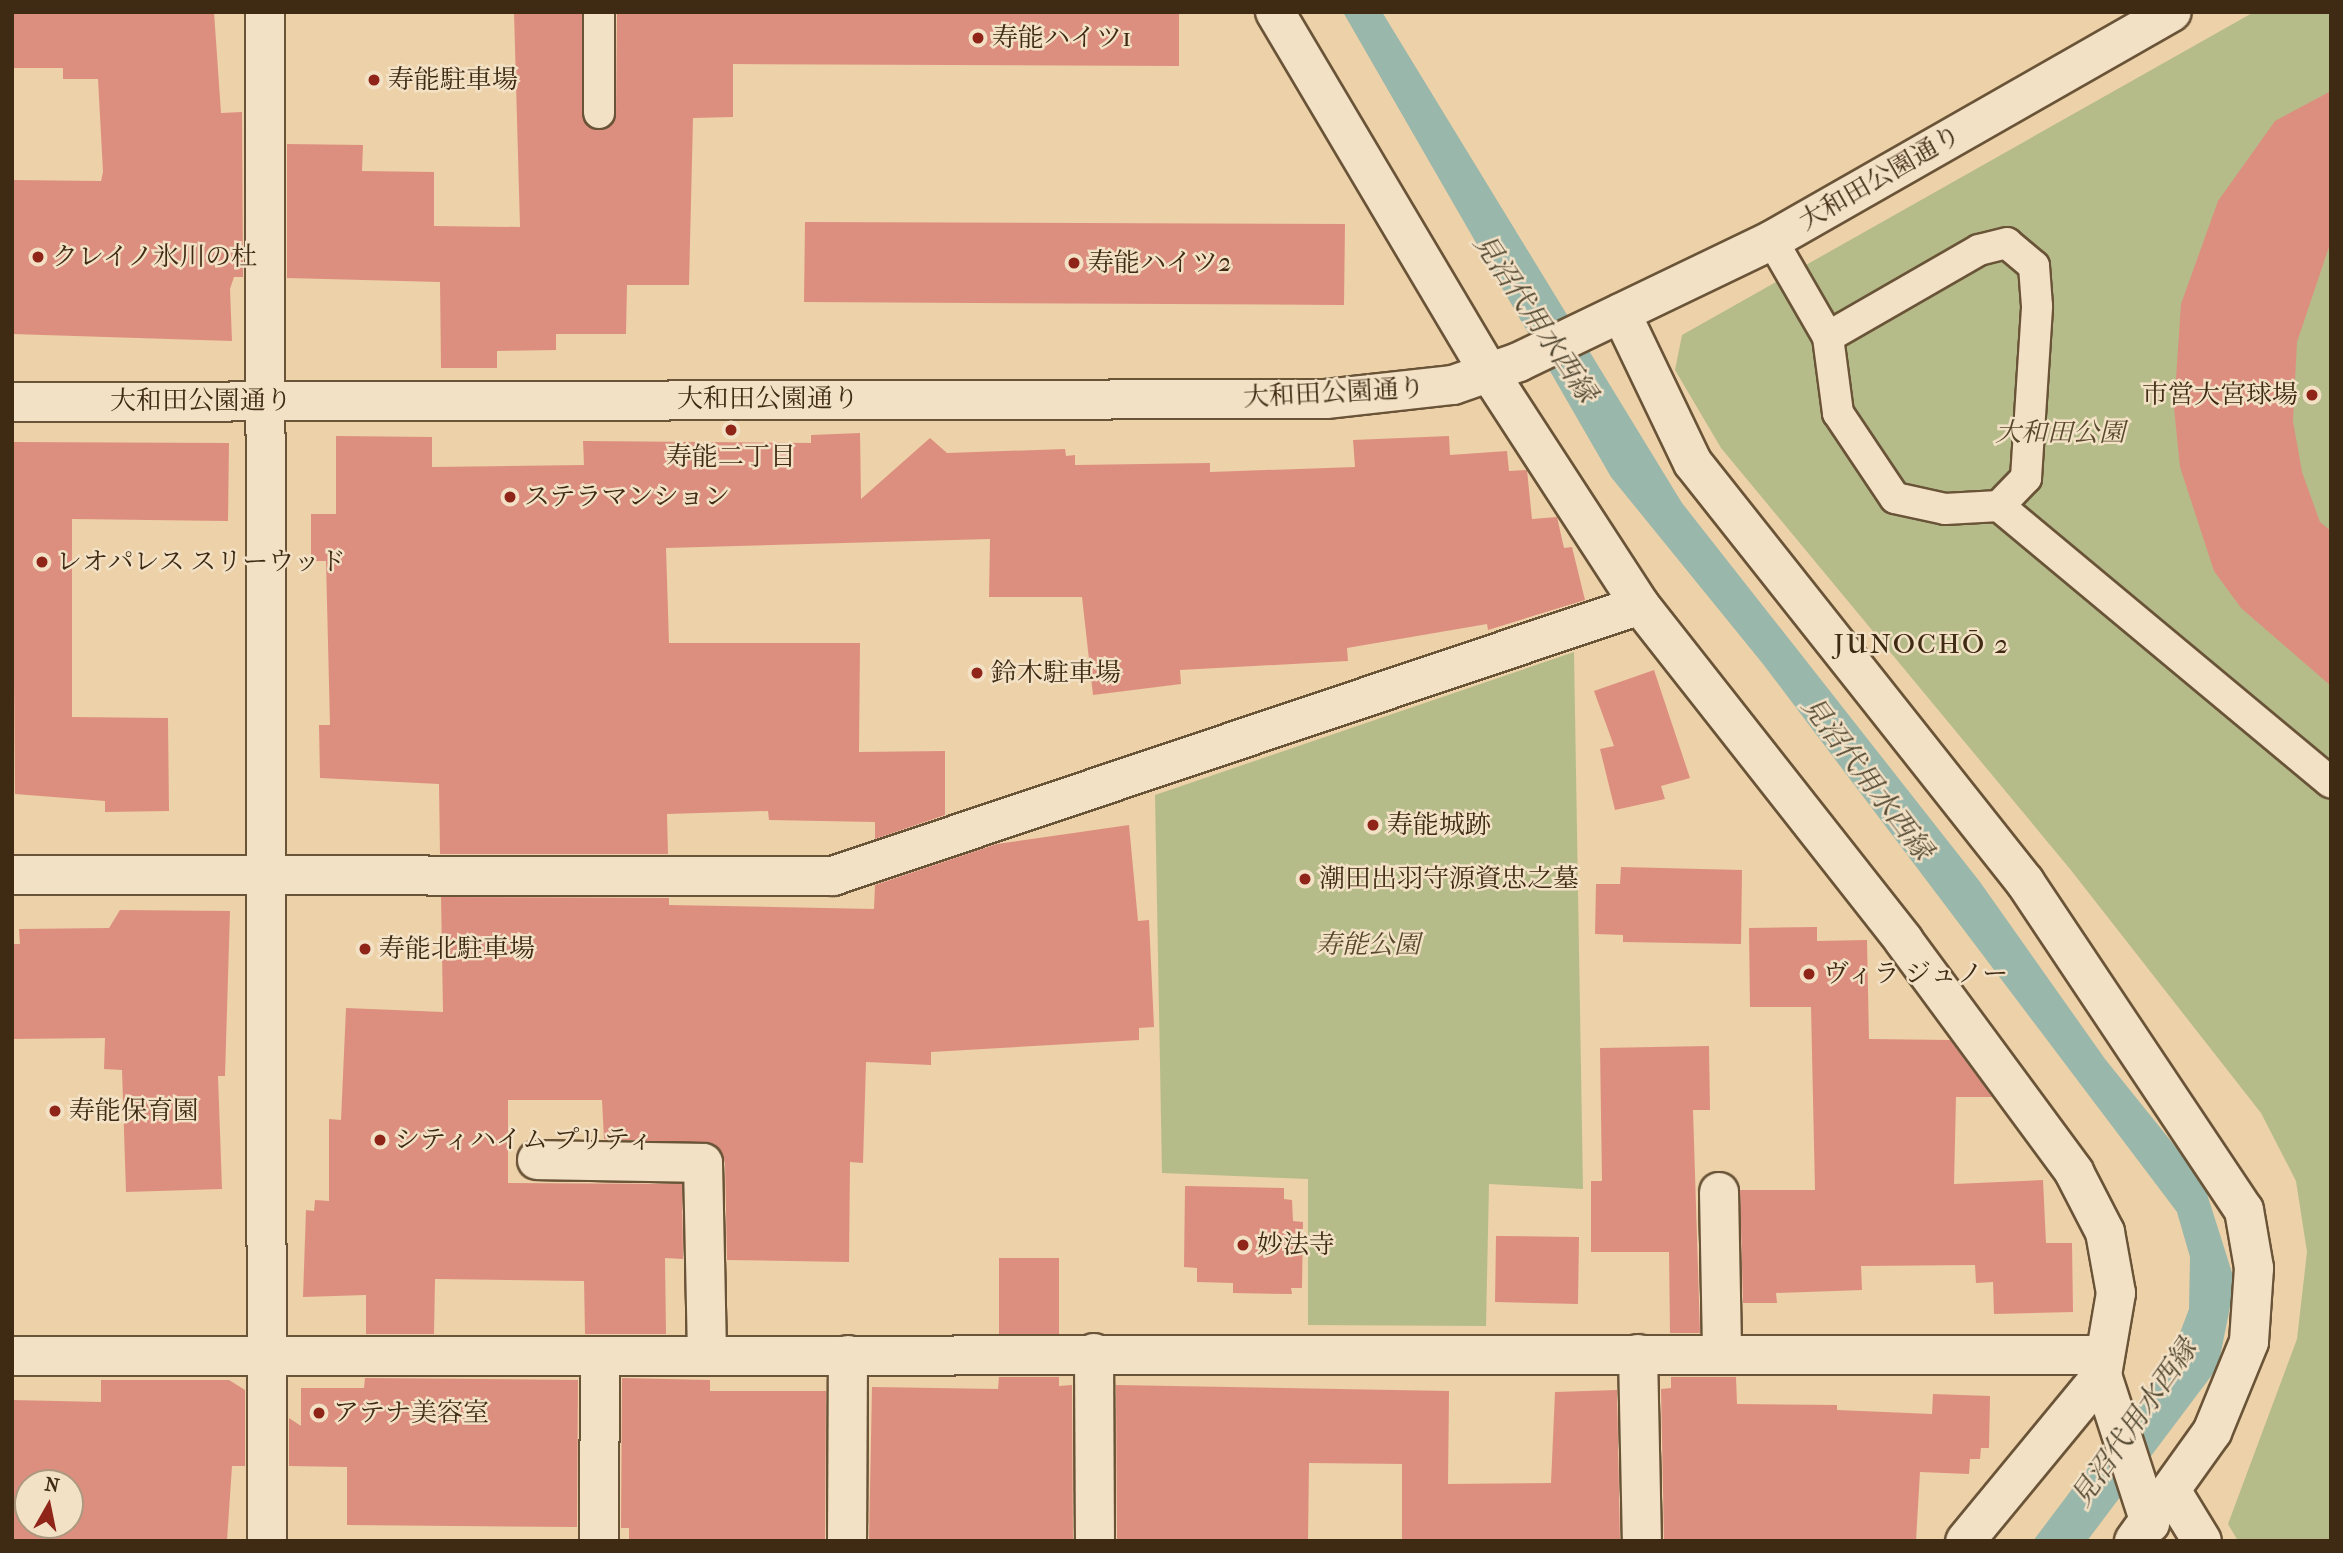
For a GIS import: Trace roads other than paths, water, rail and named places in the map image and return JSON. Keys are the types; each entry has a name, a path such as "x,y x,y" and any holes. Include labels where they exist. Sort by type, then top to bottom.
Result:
{"street":[{"path":"265,12 264,876 267,1541"},
{"path":"1275,12 1504,368 1640,605 1904,941 2074,1172 2114,1262 2103,1365 2148,1535"},
{"name":"大和田公園通り","path":"12,402 1326,399 1453,385 1504,368 1772,240 2171,12"},
{"path":"1622,313 1693,463 2025,882 2244,1210 2254,1268 2249,1342 2212,1432 2172,1492 2148,1535"},
{"path":"12,875 833,876 1640,605"},
{"path":"537,1160 703,1163 707,1356"},
{"path":"1719,1192 1722,1354"},
{"path":"1094,1353 1095,1541"},
{"path":"1638,1354 1642,1541"},
{"path":"12,1356 1722,1354 2103,1365"},
{"path":"847,1541 848,1355"},
{"path":"599,1541 600,1356"},
{"path":"1965,1541 2103,1365"},
{"path":"2172,1492 2202,1541"}],"lane":[{"path":"599,12 599,113"},
{"path":"1772,240 1828,337 1838,413 1895,498 1945,509 1998,506 2026,478 2037,306 2034,266 2007,243 1979,250 1828,337"},
{"path":"1998,506 2331,783"}],"water":[{"name":"見沼代用水西縁","path":"1343,12 1382,12 1682,503 1980,882 2105,1059 2203,1181 2235,1282 2218,1367 2087,1541 2033,1541 2170,1359 2189,1309 2190,1257 2177,1212 1763,664 1611,477"}],"place":[{"name":"寿能ハイツ1","path":"978,38"},
{"name":"寿能駐車場","path":"374,80"},
{"name":"クレイノ氷川の杜","path":"38,257"},
{"name":"寿能ハイツ2","path":"1074,263"},
{"name":"市営大宮球場","path":"2312,395"},
{"name":"寿能二丁目","path":"731,430"},
{"name":"ステラマンション","path":"510,497"},
{"name":"レオパレス スリーウッド","path":"42,562"},
{"name":"鈴木駐車場","path":"977,673"},
{"name":"寿能城跡","path":"1373,825"},
{"name":"潮田出羽守源資忠之墓","path":"1305,879"},
{"name":"寿能北駐車場","path":"365,949"},
{"name":"ヴィラ ジュノー","path":"1809,974"},
{"name":"寿能保育園","path":"55,1111"},
{"name":"シティハイム プリティ","path":"380,1140"},
{"name":"妙法寺","path":"1243,1245"},
{"name":"アテナ美容室","path":"319,1413"}],"district":[{"name":"JUNOCHŌ 2","path":"1922,644"}],"park label":[{"name":"大和田公園","path":"2060,433"},
{"name":"寿能公園","path":"1368,945"}]}
